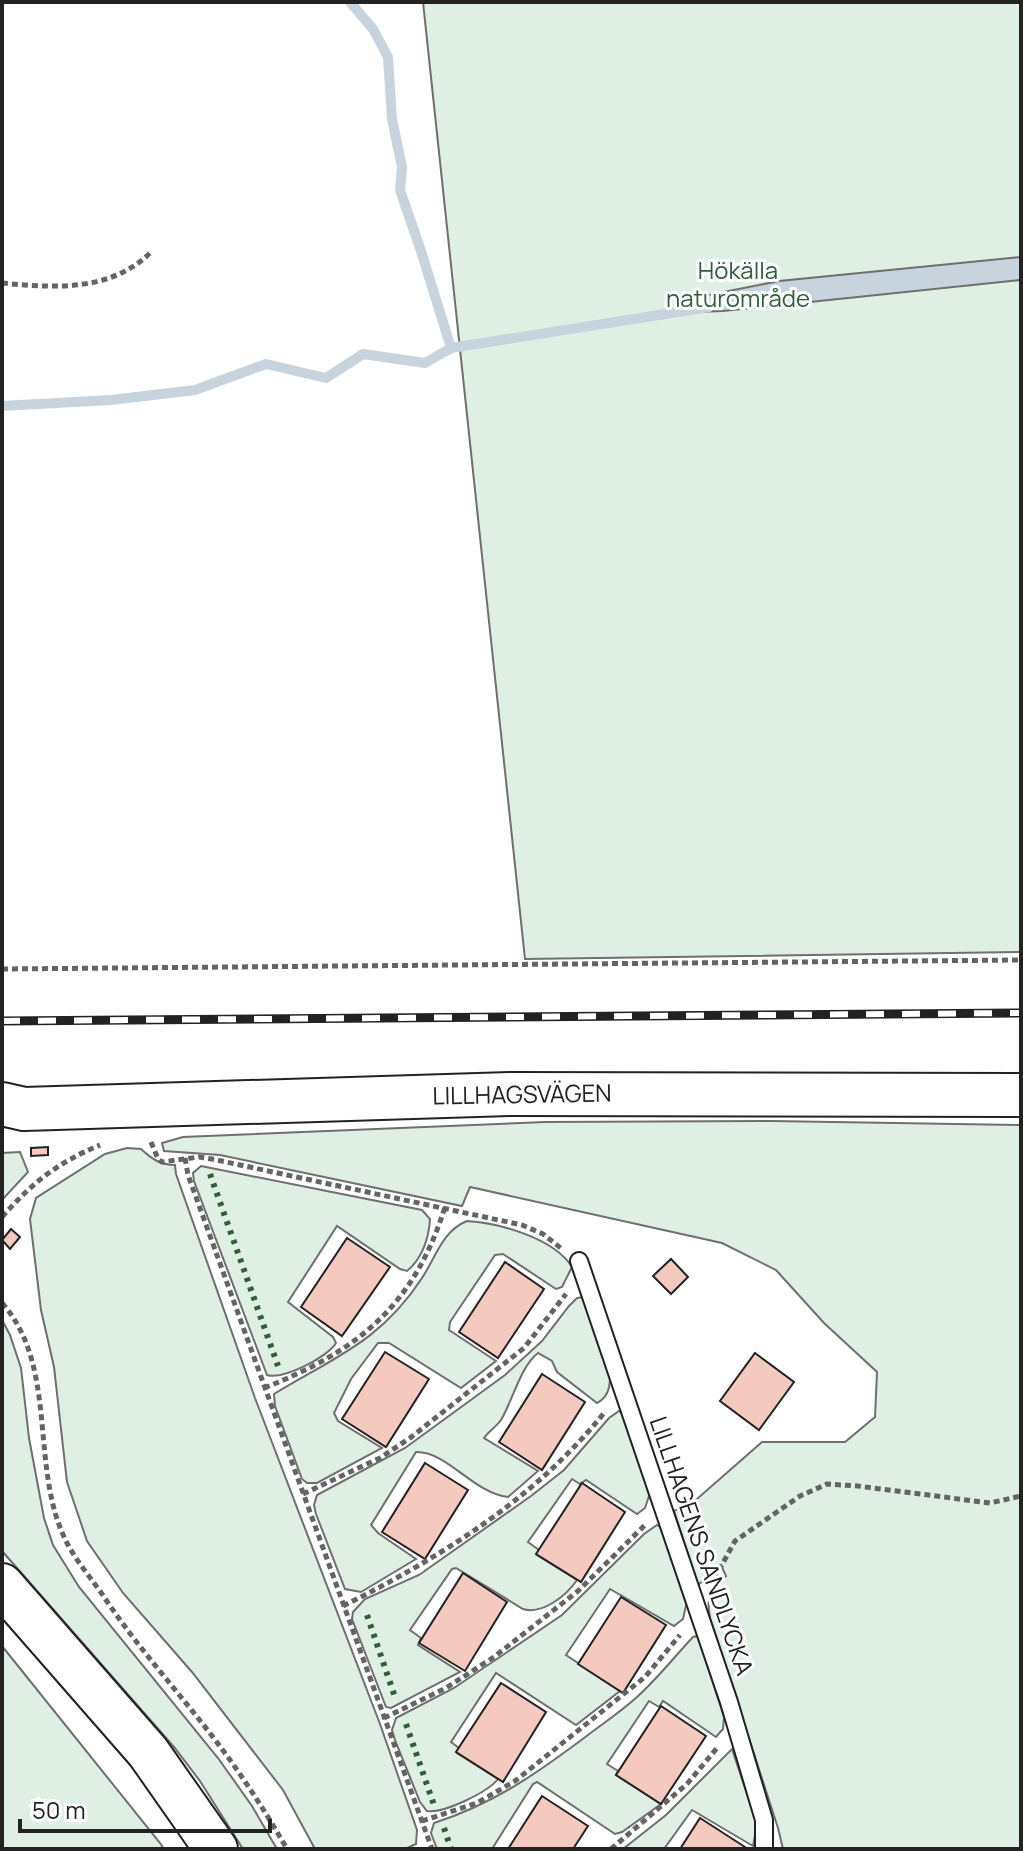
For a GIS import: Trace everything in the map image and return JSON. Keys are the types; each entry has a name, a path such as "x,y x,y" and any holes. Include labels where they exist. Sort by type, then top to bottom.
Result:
{"street":[{"name":"LILLHAGSVÄGEN","path":"9,1110 510,1094 1021,1095"},
{"path":"2,1585 148,1752 216,1849"}],"lane":[{"name":"LILLHAGENS SANDLYCKA","path":"581,1268 736,1728 764,1820 764,1849"}],"path":[{"path":"2,283 80,285 104,281 124,272 150,253"},
{"path":"2,969 1021,960"},
{"path":"148,1130 158,1159 167,1162 185,1158 212,1159 522,1225 543,1234 581,1268 531,1340 491,1376 380,1458 303,1494"},
{"path":"185,1158 188,1175 264,1388 432,1849"},
{"path":"264,1388 329,1358 370,1328 419,1272 433,1245 445,1207"},
{"path":"2,1303 17,1320 27,1341 56,1518 67,1544 132,1639 210,1733 267,1814 287,1849"},
{"path":"343,1606 435,1558 510,1504 577,1447 623,1390"},
{"path":"422,1821 477,1803 515,1781 645,1677 697,1607 735,1541 800,1496 827,1484 990,1503 1021,1496"},
{"path":"384,1718 446,1688 494,1657 578,1591 631,1536 663,1509"},
{"path":"611,1849 687,1784 736,1728"}],"green space":[{"name":"Hökälla naturområde","path":"423,2 1021,2 1021,952 525,959"},
{"path":"771,1121 1021,1125 1021,1849 783,1849 710,1618 710,1594 726,1576 721,1565 698,1585 674,1511 697,1499 762,1442 845,1442 875,1417 877,1372 824,1323 776,1270 722,1243 470,1187 462,1206 220,1155 164,1151 162,1143 183,1137 545,1122"},
{"path":"127,1148 141,1149 156,1161 175,1165 255,1398 380,1724 417,1830 416,1844 405,1849 315,1849 283,1790 192,1672 123,1593 87,1541 67,1482 54,1367 41,1310 30,1219 36,1198 105,1154"},
{"path":"20,1152 28,1172 2,1200 2,1153"},
{"path":"201,1166 422,1210 430,1219 426,1241 421,1254 407,1271 337,1226 288,1302 333,1337 336,1343 324,1355 304,1366 283,1374 267,1375 194,1181 193,1173"},
{"path":"467,1221 510,1229 552,1248 572,1267 562,1287 556,1289 503,1254 495,1255 450,1322 449,1330 496,1361 461,1388 389,1343 378,1343 351,1379 334,1413 338,1421 382,1448 317,1483 307,1483 302,1479 275,1406 274,1394 356,1346 390,1318 422,1278 445,1238"},
{"path":"584,1297 606,1353 610,1383 606,1395 597,1403 557,1372 552,1361 538,1353 522,1375 501,1420 484,1438 538,1471 508,1497 483,1488 439,1458 416,1452 371,1525 416,1559 361,1592 345,1589 316,1514 314,1505 317,1495 405,1448 505,1375 542,1341 577,1298"},
{"path":"2,1320 21,1368 29,1438 44,1518 53,1545 79,1587 218,1758 252,1806 277,1849 243,1849 200,1781 174,1747 2,1551"},
{"path":"619,1411 623,1414 650,1493 645,1508 637,1514 586,1480 580,1484 572,1479 528,1542 539,1550 537,1555 577,1580 567,1592 546,1607 523,1609 456,1568 452,1569 410,1630 421,1638 418,1645 460,1672 391,1708 386,1707 352,1619 353,1612 365,1599 419,1575 531,1496 564,1470 609,1418"},
{"path":"657,1525 662,1528 687,1601 683,1619 674,1626 610,1589 566,1655 620,1691 576,1725 496,1673 451,1742 459,1748 457,1753 498,1779 465,1801 427,1811 420,1802 395,1740 392,1730 396,1718 454,1688 562,1615 644,1534"},
{"path":"698,1636 724,1717 723,1729 716,1737 663,1701 659,1707 649,1701 607,1764 618,1771 616,1775 661,1804 615,1834 537,1782 492,1849 437,1849 431,1833 434,1823 476,1807 549,1764 632,1702 693,1637"},
{"path":"2,1646 160,1843 164,1849 2,1849"},
{"path":"732,1749 757,1824 753,1846 692,1810 664,1849 623,1849 666,1815"}],"shaded area":[{"path":"1021,257 1021,280 723,311 696,312 693,298 779,281"}],"building":[{"path":"48,1147 48,1155 31,1156 31,1148"},
{"path":"11,1229 20,1237 10,1249 2,1240"},
{"path":"347,1238 390,1267 342,1336 301,1307"},
{"path":"671,1259 688,1277 671,1294 653,1276"},
{"path":"505,1262 544,1289 498,1358 459,1332"},
{"path":"385,1352 429,1379 386,1447 342,1419"},
{"path":"755,1353 794,1382 759,1430 720,1401"},
{"path":"542,1374 585,1402 542,1470 499,1442"},
{"path":"425,1463 468,1490 425,1559 382,1532"},
{"path":"582,1483 625,1512 581,1582 536,1554"},
{"path":"463,1573 507,1602 465,1671 419,1643"},
{"path":"621,1597 666,1625 623,1693 578,1664"},
{"path":"501,1683 546,1712 503,1782 456,1752"},
{"path":"661,1706 706,1736 661,1804 616,1775"},
{"path":"542,1796 588,1826 573,1849 508,1849"},
{"path":"700,1818 745,1847 744,1849 680,1849"}],"waterway":[{"path":"350,2 373,29 388,57 392,119 402,167 400,190 451,348"},
{"path":"2,406 111,400 195,390 266,364 326,378 363,354 425,363 451,348 709,307"}],"railway":[{"path":"2,1021 1021,1013"}],"hedge":[{"path":"210,1174 278,1366"},
{"path":"367,1615 396,1700"},
{"path":"406,1724 434,1805"},
{"path":"444,1828 451,1849"}]}
